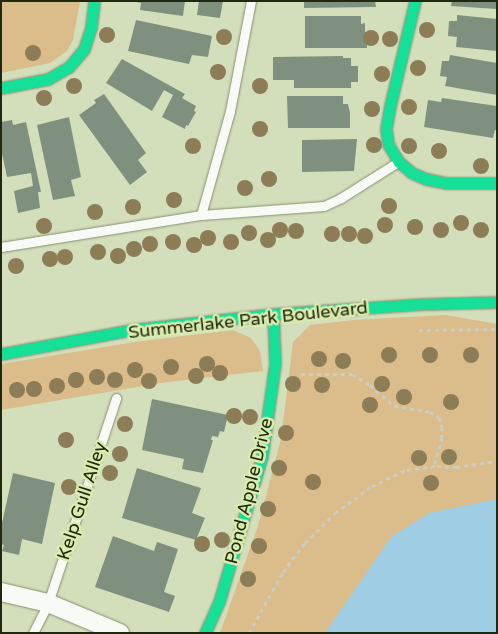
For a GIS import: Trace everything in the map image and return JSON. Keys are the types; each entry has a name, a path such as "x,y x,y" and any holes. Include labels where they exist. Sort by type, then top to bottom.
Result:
{"street":[{"path":"1,88 48,79 69,67 84,49 91,27 94,1"},
{"path":"415,1 386,129 388,144 398,162 412,173 440,182 497,183"},
{"name":"Summerlake Park Boulevard","path":"1,354 130,330 272,314 423,304 497,302"},
{"name":"Pond Apple Drive","path":"205,633 219,602 262,456 275,363 272,314"},
{"path":"1,592 48,603 120,633"}],"lane":[{"path":"201,215 230,111 251,1"},
{"path":"1,247 201,215 324,206 341,198 398,162"},
{"name":"Kelp Gull Alley","path":"33,633 48,603 116,398"}],"path":[{"path":"409,330 497,329"},
{"path":"301,374 352,374 370,385 394,406 430,412 438,417 442,426 442,437 434,466"},
{"path":"250,633 283,572 305,543 335,513 372,486 407,470 434,466 456,467 497,461"}],"shaded area":[{"path":"1,1 80,1 73,40 67,51 50,63 1,73"},
{"path":"446,315 497,324 497,633 220,633 258,526 281,439 293,342 310,325 353,320"},
{"path":"233,330 251,338 260,351 263,371 161,383 1,410 1,364 135,342"}],"water":[{"path":"497,499 497,633 325,633 391,537 429,513"}],"building":[{"path":"132,1 185,1 183,16 140,10 141,3"},
{"path":"199,1 223,1 220,18 197,15"},
{"path":"304,1 375,1 376,7 304,8"},
{"path":"452,1 497,1 497,9 451,6"},
{"path":"457,15 497,19 497,51 456,47 457,37 448,36 449,21 457,21"},
{"path":"305,16 361,16 361,24 365,23 365,32 367,32 367,48 305,48"},
{"path":"136,20 212,36 208,57 192,55 189,64 128,51"},
{"path":"450,55 497,63 497,95 445,86 447,77 440,76 442,61 449,61"},
{"path":"343,56 343,58 351,58 351,66 358,66 358,82 351,82 351,88 294,88 294,80 273,80 273,57"},
{"path":"122,59 185,94 182,98 196,106 194,111 196,112 185,129 162,117 173,95 164,90 152,111 106,83"},
{"path":"104,94 146,153 138,160 147,172 130,185 79,115 96,103 94,100"},
{"path":"287,96 343,96 343,104 348,104 350,113 350,128 288,128"},
{"path":"442,98 497,106 497,130 495,130 493,138 424,127 428,100 441,102"},
{"path":"69,117 81,177 71,180 75,196 53,200 37,125"},
{"path":"12,120 13,125 26,122 41,192 38,192 40,208 18,213 14,191 33,186 31,173 7,177 1,149 1,122"},
{"path":"357,139 354,171 302,172 302,140"},
{"path":"152,399 228,415 224,432 220,431 218,437 212,436 211,440 213,440 203,473 182,469 184,459 142,450"},
{"path":"137,468 201,488 192,513 205,518 196,540 122,518"},
{"path":"13,473 55,483 42,544 22,539 19,555 2,551 4,545 1,544 1,528"},
{"path":"113,536 154,551 157,542 178,549 164,592 175,596 169,612 95,587"}],"traffic: fast":[{"path":"1,88 48,79 69,67 84,49 91,27 94,1"},
{"path":"415,1 390,106 386,129 388,144 399,162 412,173 426,179 446,183 497,183"},
{"path":"1,354 130,330 273,314 423,304 497,302"},
{"path":"205,633 219,602 262,456 275,363 273,314"}]}
